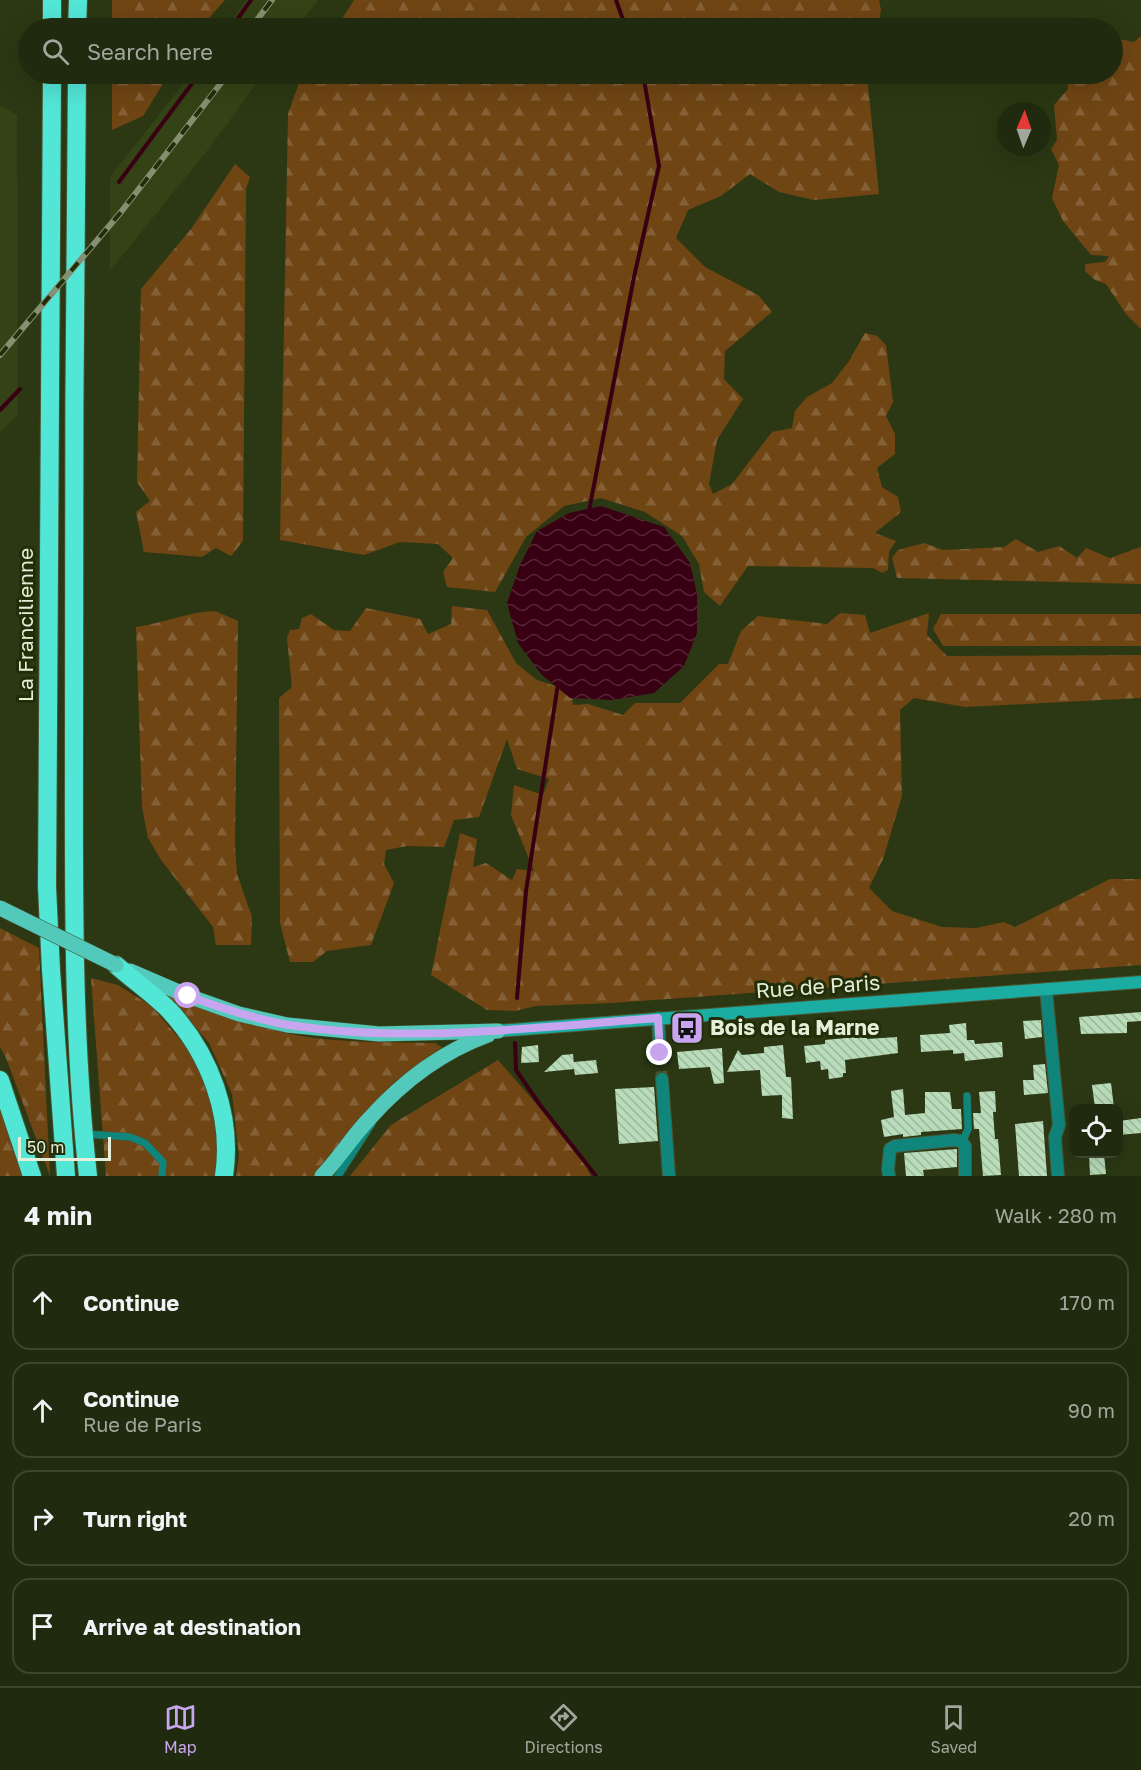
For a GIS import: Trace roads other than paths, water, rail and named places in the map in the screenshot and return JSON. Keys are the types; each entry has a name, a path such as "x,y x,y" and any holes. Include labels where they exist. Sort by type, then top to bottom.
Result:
{"highway":[{"path":"52,0 52,18"},
{"path":"77,18 78,0"},
{"name":"La Francilienne","path":"52,84 47,887 66,1176"},
{"path":"77,84 74,875 83,1134 88,1176"},
{"path":"116,965 169,1011 195,1044 208,1066 221,1105 226,1163 224,1176"},
{"path":"0,1080 32,1176"}],"main road":[{"path":"0,908 116,965 188,996 238,1014 287,1024 379,1034 498,1031"},
{"name":"Rue de Paris","path":"498,1031 1141,982"},
{"path":"322,1176 401,1086 434,1060 471,1041 498,1031"}],"street":[{"path":"1046,989 1059,1125 1055,1137 1058,1176"},
{"path":"658,1018 660,1053"},
{"path":"662,1079 669,1176"},
{"path":"890,1176 889,1158 891,1149 895,1146 954,1140 965,1146 963,1168 965,1176"}],"lane":[{"path":"962,1143 968,1130 967,1096"},
{"path":"338,1176 369,1131 379,1109"},
{"path":"83,1134 130,1137 145,1143 163,1162 162,1176"}],"water":[{"path":"601,506 664,527 690,563 697,594 697,633 684,666 654,693 612,700 570,698 541,674 518,643 507,603 520,565 537,531 569,513"}],"waterway":[{"path":"238,18 251,0"},
{"path":"616,0 622,18"},
{"path":"119,182 192,84"},
{"path":"589,511 634,277 659,166 645,84"},
{"path":"0,410 20,389"},
{"path":"517,998 526,891 558,684"},
{"path":"515,1043 516,1070 540,1105 596,1176"}],"tunnel":[{"path":"660,1053 662,1079"}],"railway":[{"path":"258,18 272,0"},
{"path":"0,355 121,212 220,84"}],"place":[{"name":"Bois de la Marne","path":"687,1028"}]}
